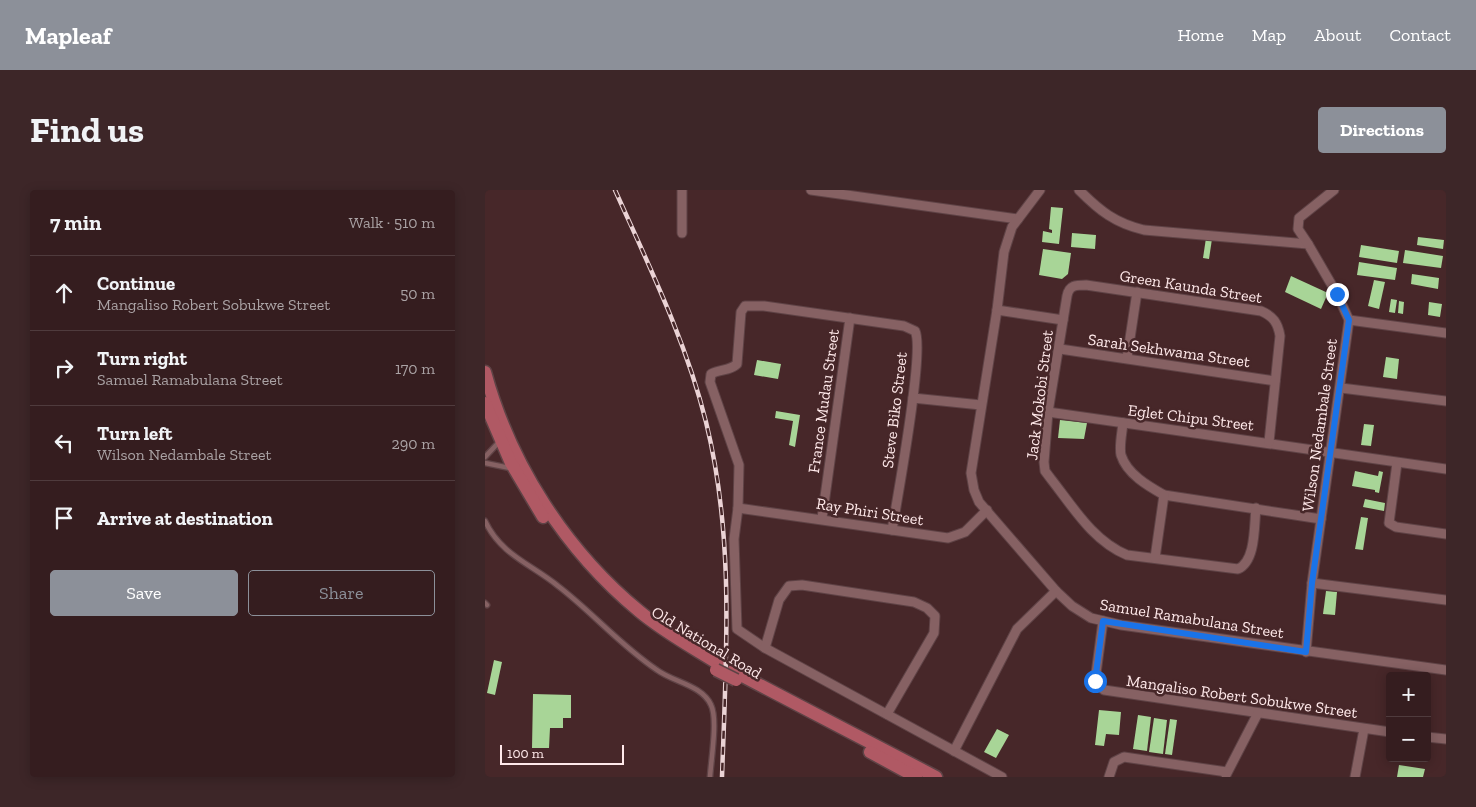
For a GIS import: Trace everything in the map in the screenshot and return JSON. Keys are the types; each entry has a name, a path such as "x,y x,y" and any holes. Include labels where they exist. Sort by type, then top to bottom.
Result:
{"main road":[{"name":"Old National Road","path":"485,372 515,470 540,513 572,556 603,589 636,617 717,667 936,777"},
{"name":"Old National Road","path":"485,403 548,509 590,564 640,612 717,667"},
{"name":"Old National Road","path":"735,675 916,777"}],"street":[{"path":"682,190 682,233"},
{"path":"811,190 1018,219"},
{"name":"Samuel Ramabulana Street","path":"1041,190 1018,219 1008,237 1004,252 997,310 971,473 976,495 1055,591 1083,613 1103,621 1306,652 1446,670"},
{"path":"1079,190 1105,214 1122,224 1144,230 1307,244"},
{"name":"Wilson Nedambale Street","path":"1306,652 1312,583 1341,388 1349,320 1337,294 1298,229 1299,218 1334,190"},
{"name":"Green Kaunda Street","path":"1063,320 1068,292 1075,285 1137,292 1261,311 1269,314 1279,327 1280,336 1269,442"},
{"path":"1127,358 1137,292"},
{"path":"850,318 751,304 742,308 739,360 733,367 711,374 710,382 739,465 738,508 734,539 737,629 765,648 1002,777"},
{"path":"997,310 1063,320"},
{"name":"Steve Biko Street","path":"850,318 905,326 915,331 917,340 913,398 892,530"},
{"name":"France Mudau Street","path":"823,518 850,318"},
{"name":"Jack Mokobi Street","path":"1063,320 1060,349 1048,412 1043,462 1045,471 1091,530 1107,544 1127,555 1241,568 1250,555 1256,508"},
{"path":"1349,320 1446,332"},
{"name":"Sarah Sekhwama Street","path":"1060,349 1275,380"},
{"path":"1341,388 1446,401"},
{"path":"913,398 981,404"},
{"name":"Eglet Chipu Street","path":"1048,412 1269,442 1446,469"},
{"path":"1123,423 1121,454 1125,463 1131,472 1147,486 1164,495 1321,519"},
{"path":"1397,463 1389,523 1396,527 1446,534"},
{"path":"1155,558 1164,495"},
{"name":"Ray Phiri Street","path":"738,508 823,518 948,538 965,532 987,510"},
{"path":"1312,583 1446,600"},
{"path":"765,648 779,600 789,586 802,585 915,602 927,608 935,616 933,634 887,714"},
{"path":"954,751 1017,629 1055,591"},
{"name":"Mangaliso Robert Sobukwe Street","path":"1103,621 1095,681 1099,688 1110,692 1386,732"},
{"path":"1109,777 1114,762 1124,757 1227,774 1258,714"},
{"path":"1355,777 1364,729"},
{"path":"1431,737 1446,739"}],"lane":[{"path":"485,457 504,436"},
{"path":"485,463 515,470"},
{"path":"485,521 493,537 513,557 557,585 659,672 693,688 706,698 713,712 709,777"}],"building":[{"path":"1051,207 1063,208 1059,244 1042,242 1043,231 1052,233 1052,230 1049,229"},
{"path":"1072,233 1096,235 1095,249 1071,247"},
{"path":"1418,237 1444,240 1443,249 1417,245"},
{"path":"1206,238 1212,239 1209,259 1203,258"},
{"path":"1361,245 1399,251 1397,263 1359,257"},
{"path":"1043,249 1071,253 1068,274 1062,279 1039,275"},
{"path":"1405,250 1443,256 1441,268 1403,263"},
{"path":"1359,262 1397,268 1395,280 1357,275"},
{"path":"1412,274 1439,278 1438,289 1411,284"},
{"path":"1291,276 1328,293 1321,309 1285,292"},
{"path":"1374,280 1385,282 1379,309 1368,306"},
{"path":"1391,299 1397,300 1395,313 1389,312"},
{"path":"1399,301 1404,302 1403,314 1398,313"},
{"path":"1429,302 1442,304 1440,317 1428,315"},
{"path":"1386,357 1399,359 1397,379 1383,377"},
{"path":"757,360 781,364 778,379 754,375"},
{"path":"776,411 800,415 795,447 789,445 793,421 775,418"},
{"path":"1060,420 1087,423 1084,439 1058,438"},
{"path":"1364,424 1374,425 1371,446 1361,445"},
{"path":"1355,471 1378,476 1379,471 1383,472 1379,493 1375,492 1375,490 1352,486"},
{"path":"1365,499 1385,503 1384,511 1363,507"},
{"path":"1361,517 1368,518 1363,550 1355,549"},
{"path":"1326,591 1337,592 1335,615 1323,614"},
{"path":"494,660 502,662 495,695 487,693"},
{"path":"533,694 571,695 571,718 563,718 563,728 550,728 549,748 532,748"},
{"path":"1099,710 1121,712 1119,735 1106,734 1104,746 1095,745"},
{"path":"1138,715 1151,717 1147,751 1133,749"},
{"path":"1154,718 1167,720 1163,754 1149,752"},
{"path":"1170,719 1177,720 1172,755 1165,754"},
{"path":"997,729 1009,735 996,758 984,752"},
{"path":"1399,765 1425,769 1423,777 1397,777"}],"railway":[{"path":"615,190 666,304 688,362 706,422 715,466 725,554 726,643 722,777"}],"route":[{"path":"1095,681 1103,621 1306,652 1312,583 1341,388 1349,320 1337,294"}]}
